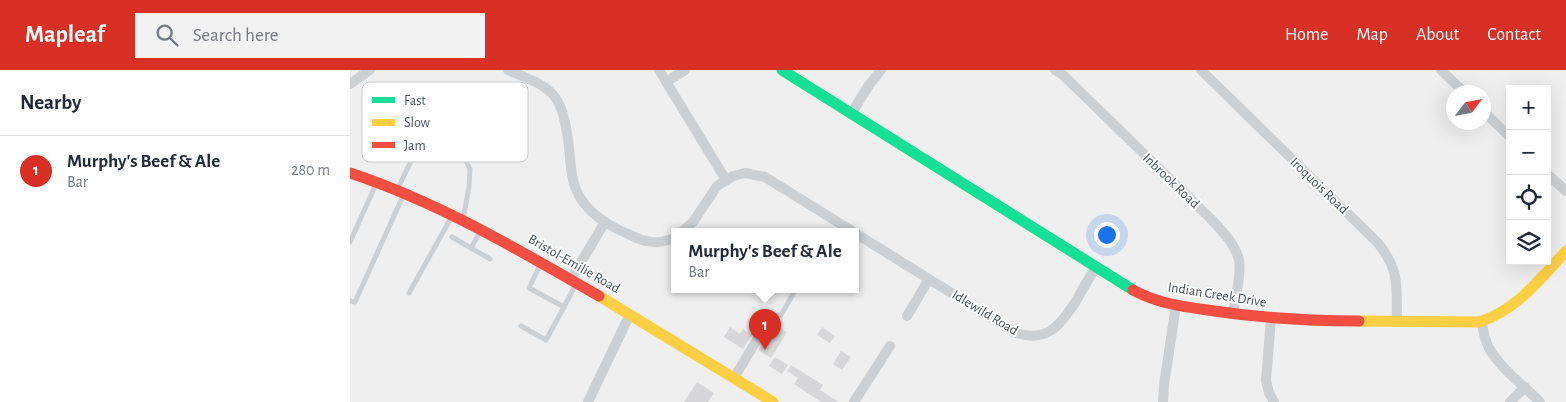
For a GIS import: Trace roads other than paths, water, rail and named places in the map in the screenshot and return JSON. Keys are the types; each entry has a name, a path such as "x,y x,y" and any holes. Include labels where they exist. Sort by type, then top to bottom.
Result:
{"street":[{"path":"350,84 370,70"},
{"path":"508,70 548,90 558,102 567,132 573,182 585,205 605,222 624,232 650,242 671,239"},
{"path":"659,70 726,180 713,191 693,222 686,228"},
{"path":"666,82 685,70"},
{"name":"Indian Creek Drive","path":"782,70 1096,267 1150,298 1176,305 1271,319 1482,322 1495,318 1511,307 1566,251"},
{"path":"851,114 881,70"},
{"name":"Inbrook Road","path":"1056,70 1210,218 1231,241 1240,265 1232,314"},
{"name":"Iroquois Road","path":"1201,70 1377,242 1388,255 1396,274 1396,321"},
{"path":"1441,70 1457,85"},
{"path":"1491,119 1506,134"},
{"name":"Bristol-Emilie Road","path":"350,173 377,182 458,217 542,262 773,402"},
{"name":"Idlewild Road","path":"726,180 745,173 765,177 848,228"},
{"path":"1548,175 1566,192"},
{"path":"574,281 605,222"},
{"name":"Idlewild Road","path":"859,235 1014,332 1028,336 1046,334 1059,324 1068,314 1096,267"},
{"path":"906,316 930,279"},
{"path":"1163,402 1176,305"},
{"path":"588,402 630,314"},
{"path":"734,378 771,316"},
{"path":"1271,319 1266,380 1268,393 1274,402"},
{"path":"1482,322 1489,348 1496,358 1540,402"},
{"path":"854,402 890,346"},
{"path":"1510,402 1525,387"}],"lane":[{"path":"350,301 356,302 412,162"},
{"path":"409,294 458,217 470,187 470,169 466,162"},
{"path":"350,242 377,182"},
{"path":"470,248 481,229"},
{"path":"452,237 490,260"},
{"path":"542,262 528,288 564,307"},
{"path":"521,326 546,340 564,307 574,281"},
{"path":"771,316 781,315 794,293"}],"place":[{"name":"Murphy's Beef & Ale","path":"765,350"}]}
